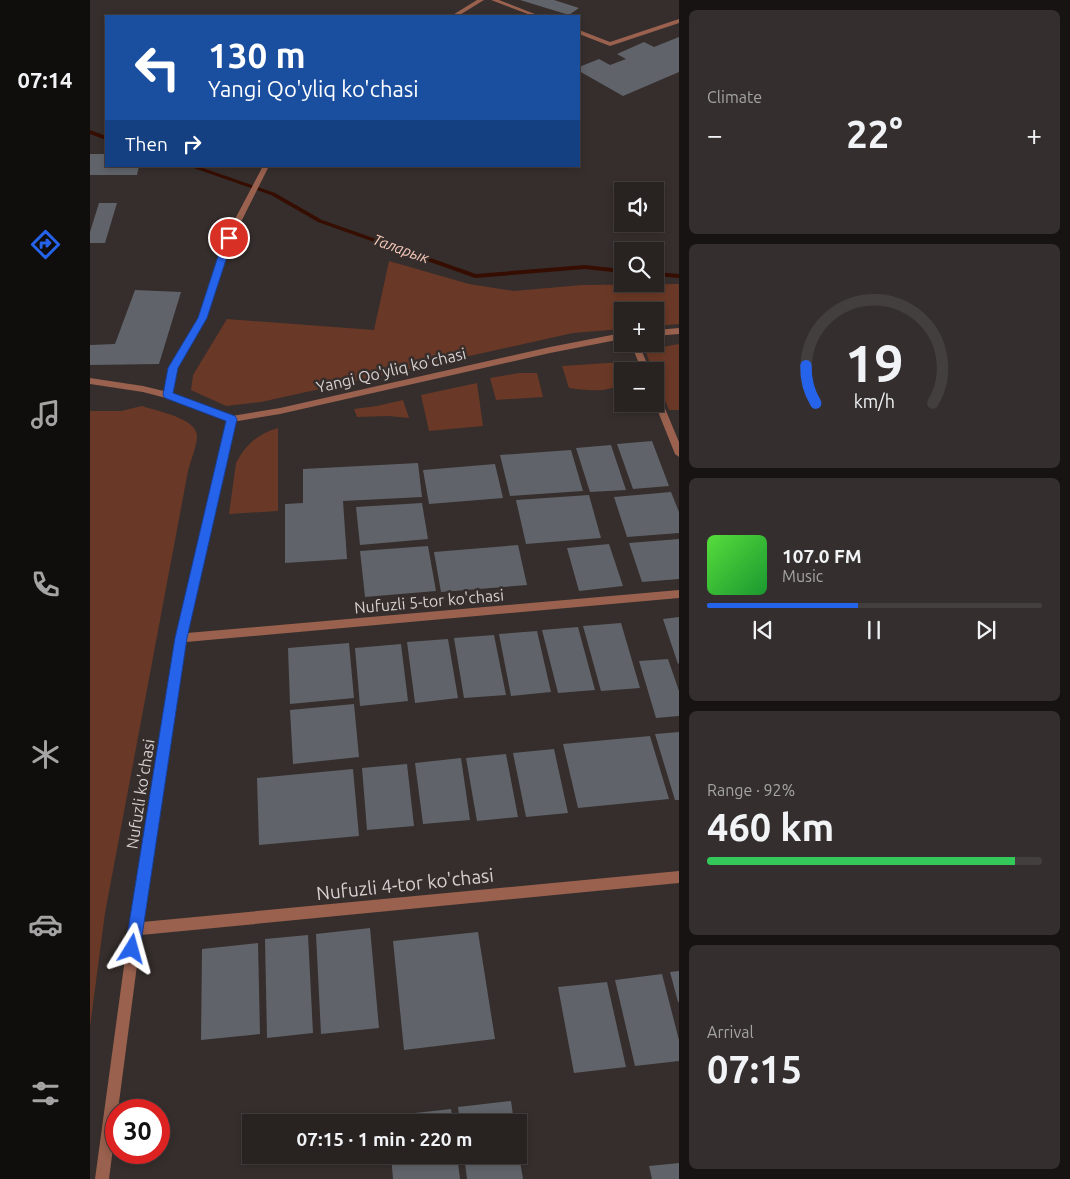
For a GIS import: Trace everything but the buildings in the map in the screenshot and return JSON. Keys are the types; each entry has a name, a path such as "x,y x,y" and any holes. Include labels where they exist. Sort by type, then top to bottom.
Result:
{"street":[{"path":"456,15 481,0"},
{"path":"494,0 534,15"},
{"path":"580,32 610,44 679,21"},
{"path":"168,395 173,368 202,318 229,238 244,204 264,170"},
{"path":"664,332 679,331"},
{"name":"Yangi Qo'yliq ko'chasi","path":"232,419 614,338"},
{"path":"90,381 168,395 232,419"},
{"path":"662,412 679,454"},
{"name":"Nufuzli ko'chasi","path":"102,1179 135,929 181,638 232,419"},
{"name":"Nufuzli 5-tor ko'chasi","path":"181,638 679,594"},
{"name":"Nufuzli 4-tor ko'chasi","path":"135,929 679,877"}],"shaded area":[{"path":"389,261 469,284 514,291 582,285 614,285 614,292 664,292 664,284 679,284 679,324 664,325 664,302 614,302 614,330 573,333 261,402 226,406 191,390 193,375 227,319 374,330"},
{"path":"679,344 679,410 669,410 664,398 664,362 650,362 646,352 664,352 664,347"},
{"path":"614,363 614,387 604,390 569,388 562,366"},
{"path":"519,373 537,373 543,397 496,400 490,378"},
{"path":"477,383 483,426 429,431 421,395"},
{"path":"403,400 409,418 388,416 357,417 354,409 377,406"},
{"path":"142,406 184,420 195,430 197,437 188,471 105,913 90,1027 90,411 121,411"},
{"path":"278,428 278,511 229,514 236,463 244,450 253,441 264,433"}],"waterway":[{"name":"Таларык","path":"90,132 105,138"},
{"name":"Таларык","path":"194,167 273,194 320,221 475,276 585,267 614,270"},
{"name":"Таларык","path":"664,275 679,276"}],"route":[{"path":"132,949 181,638 232,419 168,395 173,368 202,318 229,238"}]}
